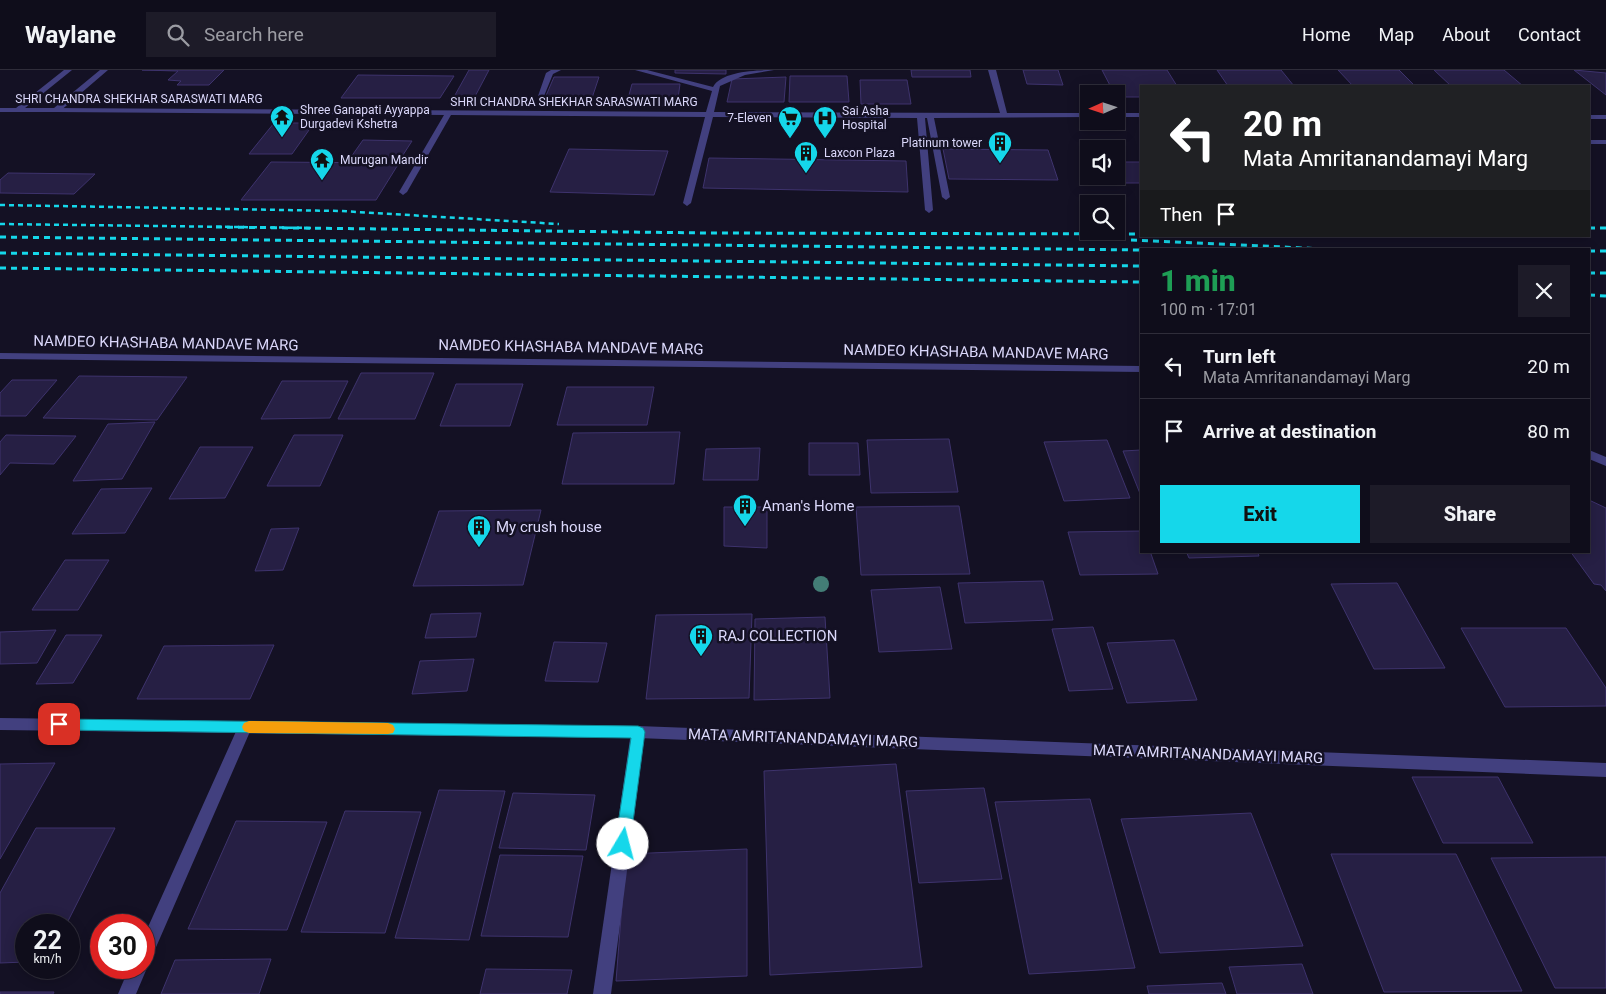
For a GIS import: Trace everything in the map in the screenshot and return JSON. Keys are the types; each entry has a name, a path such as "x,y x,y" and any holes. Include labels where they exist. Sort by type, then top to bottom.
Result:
{"street":[{"path":"18,110 68,70"},
{"path":"56,110 104,70"},
{"path":"541,94 550,74 557,70"},
{"path":"639,70 716,90"},
{"path":"687,203 717,85 730,77 755,70 770,70"},
{"path":"992,70 1004,115"},
{"name":"SHRI CHANDRA SHEKHAR SARASWATI MARG","path":"0,110 925,116 1080,115"},
{"path":"403,192 449,112"},
{"path":"1125,115 1140,115"},
{"path":"925,116 946,197"},
{"path":"925,116 929,210"},
{"path":"1590,117 1606,117"},
{"path":"1590,142 1606,142"},
{"name":"NAMDEO KHASHABA MANDAVE MARG","path":"0,356 1140,369"},
{"path":"1590,454 1606,462"},
{"name":"MATA AMRITANANDAMAYI MARG","path":"0,724 638,732 1606,770"},
{"path":"155,930 245,727"},
{"path":"602,994 638,732"},
{"path":"126,994 133,979"}],"building":[{"path":"142,70 224,70 209,85 177,85 181,81 168,80 178,71"},
{"path":"469,70 489,70 471,104 450,104"},
{"path":"675,70 726,70 726,74 675,73"},
{"path":"911,70 970,70 971,77 912,77"},
{"path":"1023,70 1058,70 1063,85 1027,84"},
{"path":"1102,70 1167,70 1176,85 1140,85 1140,97 1125,97 1125,85 1110,85"},
{"path":"1217,70 1281,70 1293,85 1227,85"},
{"path":"1338,70 1399,70 1414,85 1352,85"},
{"path":"1434,70 1504,70 1522,85 1450,85"},
{"path":"1574,70 1606,73 1606,95"},
{"path":"358,75 454,76 440,98 341,98"},
{"path":"790,76 847,76 849,102 789,102"},
{"path":"554,77 599,77 592,98 545,98"},
{"path":"786,77 784,102 727,102 732,79"},
{"path":"860,80 907,80 911,104 861,104"},
{"path":"632,84 680,84 677,106 626,106"},
{"name":"Shree Ganapati Ayyappa Durgadevi Kshetra","path":"274,123 314,123 292,154 249,154"},
{"path":"363,140 412,141 401,158 351,157"},
{"path":"569,149 668,151 654,195 550,192"},
{"name":"Platinum tower","path":"943,149 1048,150 1058,180 949,179"},
{"name":"Laxcon Plaza","path":"709,158 906,161 908,192 703,188"},
{"name":"Murugan Mandir","path":"271,162 399,163 376,200 241,200"},
{"path":"1125,162 1140,162 1140,183 1125,183"},
{"path":"8,173 95,174 74,194 0,193 0,180"},
{"path":"361,373 434,373 415,419 338,419"},
{"path":"79,376 187,377 157,420 43,418"},
{"path":"12,380 57,380 26,416 0,416 0,393"},
{"path":"282,381 348,381 330,418 261,419"},
{"path":"456,384 523,384 510,426 440,426"},
{"path":"567,387 654,387 647,425 557,425"},
{"path":"155,422 122,479 73,481 108,424"},
{"path":"680,432 674,484 562,484 573,433"},
{"path":"6,435 76,436 54,464 10,463 0,475 0,442"},
{"path":"294,435 343,435 320,486 267,486"},
{"path":"949,439 958,492 871,493 867,440"},
{"path":"1107,440 1130,498 1064,501 1044,442"},
{"path":"809,443 858,443 860,475 809,475"},
{"path":"200,447 253,447 225,498 169,499"},
{"path":"760,448 758,480 703,480 706,449"},
{"path":"1140,450 1140,494 1123,451"},
{"path":"152,488 125,533 72,534 101,489"},
{"path":"1590,500 1606,508 1606,591 1601,585 1594,584 1571,553 1590,553"},
{"path":"959,506 970,574 861,575 856,507"},
{"name":"Aman's Home","path":"724,507 767,507 767,548 724,546"},
{"name":"My crush house","path":"541,510 523,585 413,586 439,511"},
{"path":"299,528 283,570 255,571 271,529"},
{"path":"1140,531 1140,553 1151,553 1158,574 1080,575 1068,532"},
{"path":"1187,553 1258,553 1259,556 1189,558"},
{"path":"65,560 109,560 78,610 32,610"},
{"path":"1043,581 1053,620 965,623 958,583"},
{"path":"1397,583 1445,668 1374,669 1331,584"},
{"path":"940,587 952,649 879,652 871,590"},
{"path":"481,613 476,637 425,638 431,614"},
{"name":"RAJ COLLECTION","path":"752,614 749,698 646,699 656,615"},
{"path":"825,617 830,698 754,700 755,619"},
{"path":"1093,627 1113,689 1069,691 1052,629"},
{"path":"1461,628 1566,628 1606,688 1606,706 1505,707"},
{"path":"56,630 37,663 0,664 0,632"},
{"path":"66,635 102,635 73,683 36,684"},
{"path":"1174,640 1197,700 1127,703 1107,643"},
{"path":"554,642 607,643 598,682 545,681"},
{"path":"274,645 250,699 137,699 164,646"},
{"path":"474,659 467,691 412,694 420,661"},
{"path":"55,763 0,859 0,764"},
{"path":"896,764 922,967 770,975 764,771"},
{"path":"1412,777 1498,777 1533,843 1443,843"},
{"path":"984,788 1002,879 919,883 906,791"},
{"path":"439,790 505,791 469,940 395,938"},
{"path":"513,793 595,795 586,850 499,848"},
{"path":"1090,799 1135,968 1029,974 995,802"},
{"path":"345,811 421,812 385,933 301,932"},
{"path":"1251,813 1303,946 1160,953 1121,819"},
{"path":"236,821 327,822 287,930 188,929"},
{"path":"36,828 115,828 72,914 15,914 15,962 0,963 0,893"},
{"path":"747,849 747,976 616,981 626,854"},
{"path":"1331,854 1456,854 1522,991 1384,992"},
{"path":"500,855 583,856 568,937 481,936"},
{"path":"1606,857 1606,988 1555,988 1491,858"},
{"path":"271,959 259,994 161,994 175,960"},
{"path":"1302,964 1313,994 1237,994 1229,967"},
{"path":"486,969 572,970 567,994 480,994"},
{"path":"1222,983 1226,994 1149,994 1147,986"},
{"path":"0,992 54,992 53,994 0,994"}],"railway":[{"path":"0,205 341,211 559,224"},
{"path":"0,224 315,228"},
{"path":"216,227 709,233 1140,234"},
{"path":"1590,228 1606,228"},
{"path":"0,237 1140,250"},
{"path":"1131,240 1304,248"},
{"path":"1590,251 1606,251"},
{"path":"0,253 1140,266"},
{"path":"0,268 1140,282"},
{"path":"1590,273 1606,273"},
{"path":"1590,295 1606,296"}],"slow traffic":[{"path":"249,727 388,729"}],"place":[{"name":"Shree Ganapati Ayyappa Durgadevi Kshetra","path":"282,138"},
{"name":"7-Eleven","path":"790,139"},
{"name":"Sai Asha Hospital","path":"825,139"},
{"name":"Platinum tower","path":"1000,164"},
{"name":"Laxcon Plaza","path":"806,174"},
{"name":"Murugan Mandir","path":"322,181"},
{"name":"Aman's Home","path":"745,527"},
{"name":"My crush house","path":"479,548"},
{"name":"RAJ COLLECTION","path":"701,657"}],"route":[{"path":"59,724 638,732 623,844"}]}
